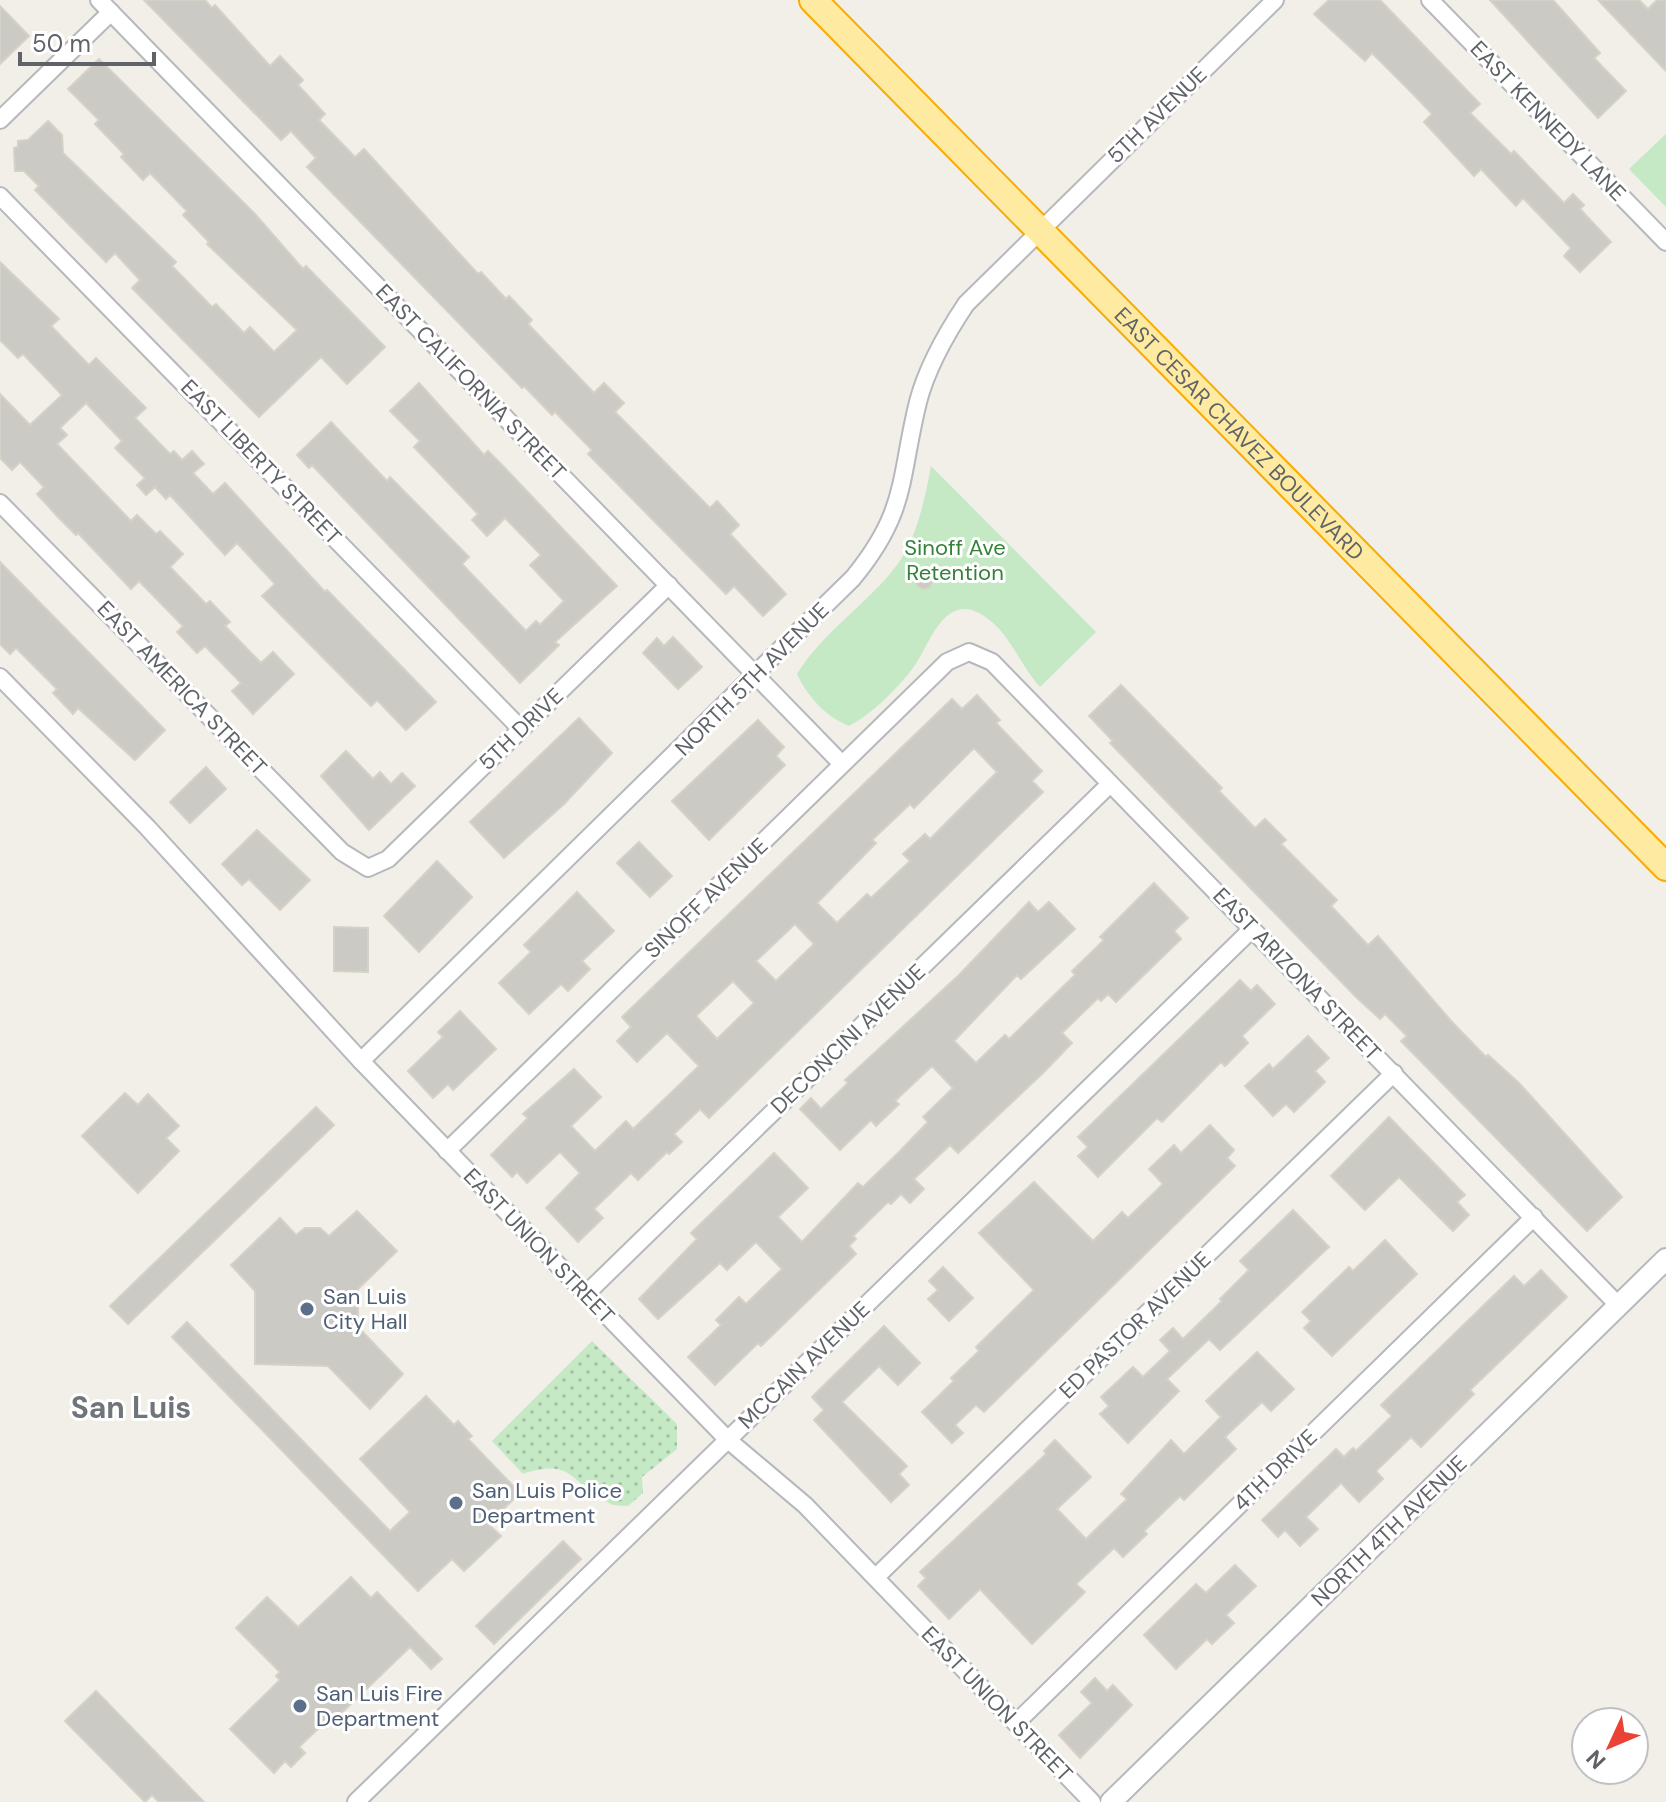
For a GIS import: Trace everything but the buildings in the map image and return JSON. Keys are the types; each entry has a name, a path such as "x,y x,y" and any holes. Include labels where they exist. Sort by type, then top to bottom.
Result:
{"highway":[{"name":"EAST CESAR CHAVEZ BOULEVARD","path":"813,0 1666,867"}],"street":[{"name":"5TH AVENUE","path":"1038,230 1275,0"},
{"name":"EAST KENNEDY LANE","path":"1430,0 1666,242"},
{"path":"0,120 105,6"},
{"name":"EAST CALIFORNIA STREET","path":"105,6 842,764"},
{"name":"EAST LIBERTY STREET","path":"0,196 521,729"},
{"name":"NORTH 5TH AVENUE","path":"361,1061 757,675 876,550 893,518 907,474 918,402 949,329 991,276 1038,230"},
{"name":"EAST AMERICA STREET","path":"0,503 342,852 368,868"},
{"name":"5TH DRIVE","path":"368,868 388,859 669,585"},
{"name":"SINOFF AVENUE","path":"447,1151 947,662 969,652"},
{"name":"EAST ARIZONA STREET","path":"969,652 992,662 1619,1306"},
{"name":"EAST UNION STREET","path":"0,677 147,827 447,1151 728,1440 805,1505 1092,1802"},
{"name":"DECONCINI AVENUE","path":"586,1294 1110,784"},
{"name":"MCCAIN AVENUE","path":"356,1802 1252,929"},
{"name":"ED PASTOR AVENUE","path":"876,1577 1394,1073"},
{"name":"4TH DRIVE","path":"1016,1723 1534,1217"},
{"name":"NORTH 4TH AVENUE","path":"1111,1802 1666,1259"}],"green space":[{"path":"1666,134 1666,207 1629,169"},
{"name":"Sinoff Ave Retention","path":"931,466 1096,632 1040,687 992,622 972,610 958,610 944,619 918,661 899,684 875,708 849,726 818,705 797,674 819,644 897,565 910,543 919,517"},
{"path":"592,1341 677,1424 677,1449 642,1477 643,1493 628,1506 611,1504 596,1496 563,1471 553,1469 523,1474 492,1441"}],"place":[{"name":"San Luis City Hall","path":"307,1309"},
{"name":"San Luis Police Department","path":"456,1503"},
{"name":"San Luis Fire Department","path":"300,1706"}],"district":[{"name":"San Luis","path":"131,1407"}]}
